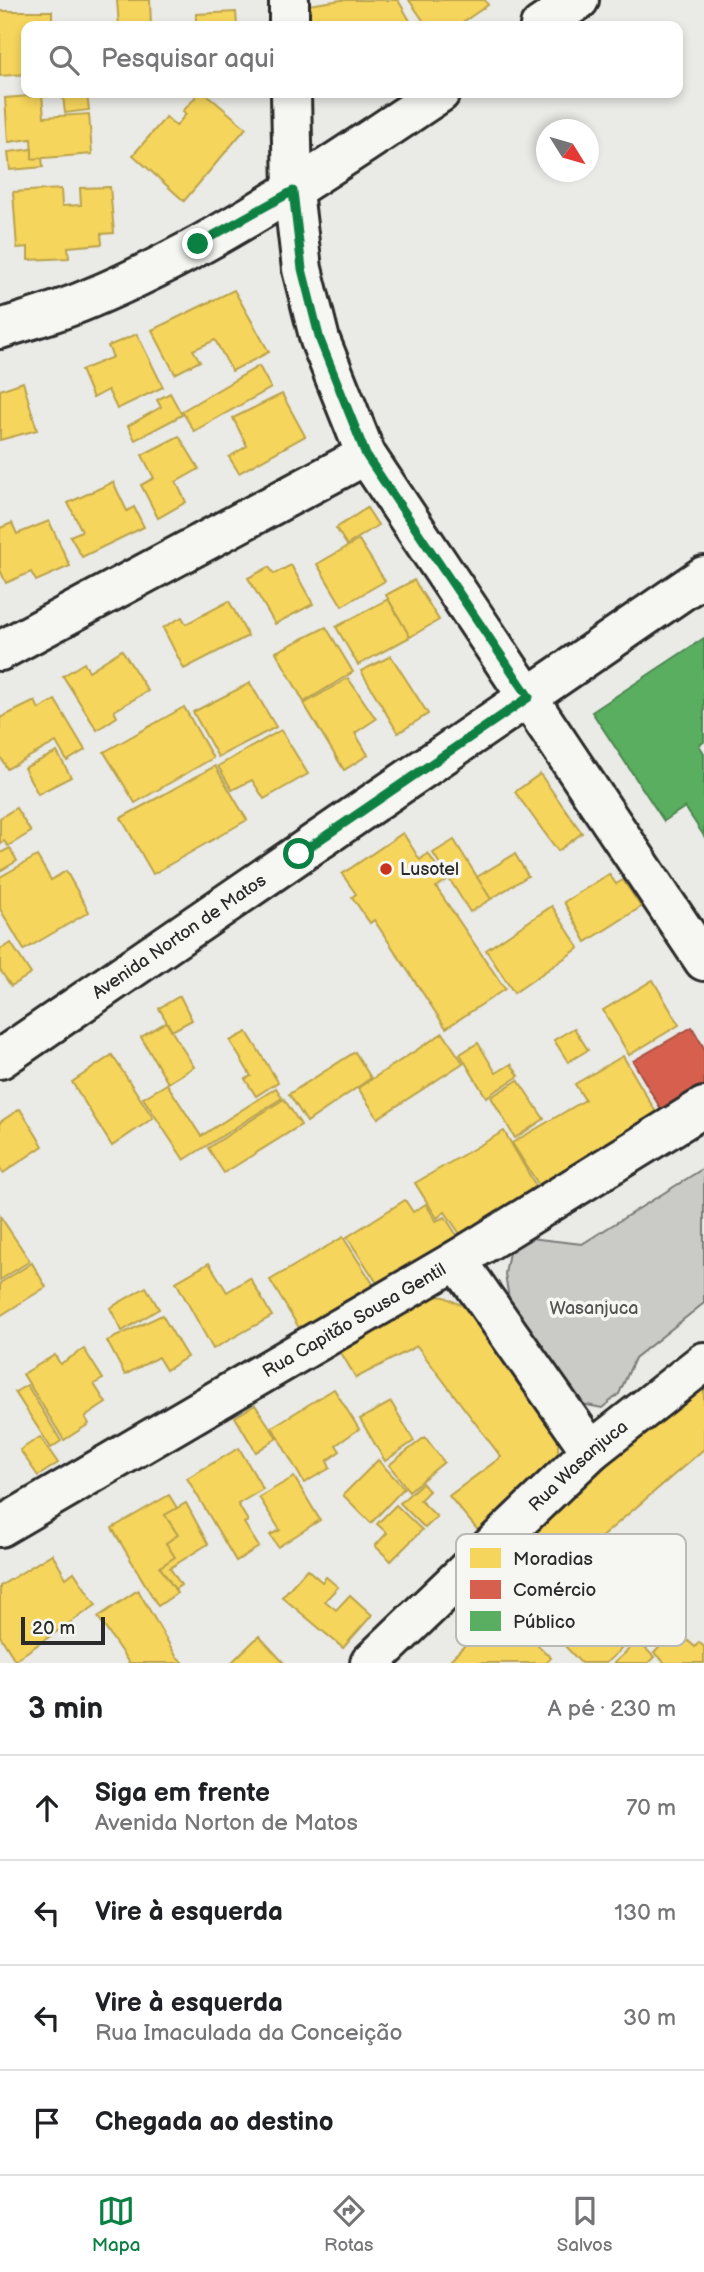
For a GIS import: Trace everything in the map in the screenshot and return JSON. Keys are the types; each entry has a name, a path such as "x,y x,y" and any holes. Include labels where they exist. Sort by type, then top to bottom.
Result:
{"street":[{"path":"289,0 289,21"},
{"path":"548,21 579,0"},
{"path":"291,98 293,191 302,269 320,340 366,455 704,961"},
{"path":"0,329 86,301 175,257 293,191 432,98"},
{"path":"0,651 366,455"},
{"name":"Avenida Norton de Matos","path":"0,1059 704,576"},
{"name":"Rua Capitão Sousa Gentil","path":"0,1527 457,1260 704,1107"},
{"path":"457,1260 591,1451"},
{"name":"Rua Wasanjuca","path":"504,1534 591,1451 704,1363"},
{"name":"Rua Wasanjuca","path":"370,1663 456,1581"}],"green space":[{"name":"Wasanjuca","path":"704,1168 704,1303 635,1358 619,1394 602,1408 582,1404 509,1299 505,1274 509,1252 530,1238 582,1244"}],"building: Moradias":[{"path":"117,0 150,0 151,21 119,21"},
{"path":"341,0 398,0 410,21 311,21 308,5"},
{"path":"409,0 485,0 488,5 464,21 424,21"},
{"path":"0,11 52,11 52,21 21,21 21,74 0,76"},
{"path":"236,12 237,21 196,21 196,14"},
{"path":"5,98 42,98 44,117 89,114 92,154 32,159 31,139 8,142"},
{"path":"63,98 87,98 89,110 65,113"},
{"path":"195,98 211,98 246,128 184,201 133,155 166,117 176,126 186,114 183,111"},
{"path":"32,149 32,159 42,158 43,167 10,170 8,152"},
{"path":"110,187 114,233 101,234 102,244 68,247 69,258 28,260 28,247 17,248 13,192 61,189 62,206 81,205 80,188"},
{"path":"234,290 269,352 232,371 215,340 193,350 200,361 175,374 152,330"},
{"path":"137,334 163,387 117,409 108,390 93,398 81,370 113,357 108,346"},
{"path":"259,366 271,388 194,431 182,411"},
{"path":"23,382 37,430 0,440 0,390"},
{"path":"170,393 182,415 135,440 128,426 161,407 157,400"},
{"path":"282,394 305,436 239,473 229,457 247,446 233,418"},
{"path":"179,436 199,469 176,482 186,502 158,518 141,485 154,478 142,455"},
{"path":"113,482 127,511 134,507 144,527 82,557 70,536 82,531 68,503"},
{"path":"367,508 378,525 347,545 336,528"},
{"path":"49,521 70,566 36,581 31,572 6,583 0,570 0,528 12,523 17,534"},
{"path":"359,540 385,581 342,606 317,564"},
{"path":"291,565 313,604 275,624 248,578 269,567 274,574"},
{"path":"414,580 439,620 410,637 386,595"},
{"path":"388,599 410,637 358,665 336,627"},
{"path":"229,601 248,636 184,669 163,628 182,617 186,624"},
{"path":"326,627 353,672 304,702 276,652"},
{"path":"122,650 148,691 114,711 117,717 97,730 63,676 84,663 89,671"},
{"path":"391,656 428,714 398,733 361,671"},
{"path":"348,678 376,719 355,733 368,755 344,770 304,704"},
{"path":"250,683 276,727 218,757 193,712"},
{"path":"55,700 85,750 67,761 56,742 7,769 0,756 0,718 35,701 39,709"},
{"path":"184,707 213,758 135,803 104,752"},
{"path":"281,730 308,774 264,799 252,780 232,790 218,766"},
{"path":"57,752 71,777 38,794 24,768"},
{"path":"215,766 247,820 153,874 121,818"},
{"path":"540,774 582,833 558,851 515,792"},
{"path":"16,808 31,832 8,846 4,841 0,844 0,818"},
{"path":"403,833 420,860 428,853 446,881 436,887 505,989 446,1028 374,920 370,923 352,897 356,894 342,874"},
{"path":"454,840 491,899 470,912 433,853"},
{"path":"10,848 17,861 0,871 0,853"},
{"path":"515,854 528,876 491,899 477,877"},
{"path":"37,856 51,880 66,871 89,912 24,950 0,909 0,877"},
{"path":"609,874 616,884 623,880 641,907 586,942 564,902"},
{"path":"552,906 579,948 514,993 486,950"},
{"path":"11,943 31,974 11,986 0,970 0,949"},
{"path":"653,980 679,1025 629,1055 603,1010"},
{"path":"180,996 192,1020 172,1031 159,1008"},
{"path":"166,1022 194,1067 168,1083 141,1037"},
{"path":"574,1028 588,1050 568,1062 554,1040"},
{"path":"247,1032 278,1082 256,1096 245,1079 251,1076 230,1041"},
{"path":"443,1033 463,1063 378,1118 358,1088"},
{"path":"478,1043 496,1073 511,1064 519,1076 486,1097 460,1054"},
{"path":"355,1052 371,1078 307,1122 289,1094"},
{"path":"112,1055 153,1118 112,1146 72,1082"},
{"path":"623,1056 657,1114 540,1187 512,1143 585,1100 575,1084"},
{"path":"518,1080 544,1119 515,1138 491,1097"},
{"path":"167,1084 201,1136 276,1088 282,1098 184,1160 143,1098"},
{"path":"284,1099 301,1125 224,1173 208,1148"},
{"path":"20,1109 43,1146 3,1173 0,1168 0,1122"},
{"path":"504,1131 537,1188 460,1234 445,1212 437,1218 415,1183"},
{"path":"405,1200 413,1212 426,1204 436,1221 445,1217 458,1237 379,1286 347,1237"},
{"path":"0,1216 30,1261 0,1280"},
{"path":"343,1237 375,1287 301,1331 270,1280"},
{"path":"32,1263 46,1287 0,1316 0,1283"},
{"path":"209,1263 227,1292 250,1278 272,1316 213,1349 176,1282"},
{"path":"146,1287 159,1309 122,1331 110,1308"},
{"path":"419,1295 445,1297 465,1307 558,1431 558,1456 481,1534 449,1496 501,1457 417,1346 356,1378 336,1344"},
{"path":"162,1315 187,1357 166,1370 158,1357 125,1375 107,1341"},
{"path":"84,1349 103,1379 94,1384 106,1403 85,1417 89,1424 64,1440 23,1374 55,1355 60,1364"},
{"path":"704,1381 704,1449 605,1534 526,1534"},
{"path":"27,1385 61,1441 51,1448 15,1392"},
{"path":"334,1389 359,1429 336,1445 340,1451 327,1461 330,1468 304,1483 272,1427"},
{"path":"391,1402 414,1441 385,1461 360,1419"},
{"path":"255,1405 277,1438 256,1452 235,1417"},
{"path":"40,1437 58,1463 38,1476 20,1450"},
{"path":"425,1437 444,1462 409,1491 389,1465"},
{"path":"239,1448 263,1489 238,1504 248,1521 244,1523 259,1547 236,1561 187,1478"},
{"path":"378,1460 404,1488 371,1523 343,1495"},
{"path":"294,1477 320,1520 278,1547 270,1535 280,1530 259,1497"},
{"path":"422,1483 429,1491 420,1500 437,1517 425,1528 400,1503"},
{"path":"169,1495 177,1508 165,1515 178,1535 166,1543 175,1557 160,1567 177,1593 158,1606 112,1528"},
{"path":"186,1503 208,1544 170,1568 181,1585 175,1589 160,1567 175,1557 166,1543 178,1535 165,1515"},
{"path":"396,1505 422,1530 391,1561 375,1546 387,1533 377,1524"},
{"path":"52,1554 66,1578 74,1572 96,1605 15,1660 0,1636 0,1586"},
{"path":"307,1569 322,1582 326,1577 338,1587 325,1601 336,1610 350,1595 372,1615 343,1648 282,1597"},
{"path":"138,1590 176,1656 184,1663 129,1663 98,1617"},
{"path":"259,1636 284,1663 231,1663"},
{"path":"686,1639 695,1647 699,1642 704,1647 704,1663 665,1663 654,1653 661,1646 686,1646"},
{"path":"464,1646 539,1646 551,1658 546,1663 455,1663 451,1659"},
{"path":"565,1646 625,1646 606,1663 581,1663"},
{"path":"633,1646 643,1646 654,1657 648,1663 614,1663"}],"building: Comércio":[{"path":"692,1027 704,1048 704,1087 662,1111 633,1061"}],"building: Público":[{"path":"704,638 704,742 699,745 704,753 704,836 685,807 664,821 592,712"}],"place":[{"name":"Lusotel","path":"386,869"}],"route":[{"path":"198,244 293,191 302,269 320,340 366,455 529,697 299,854"}]}
